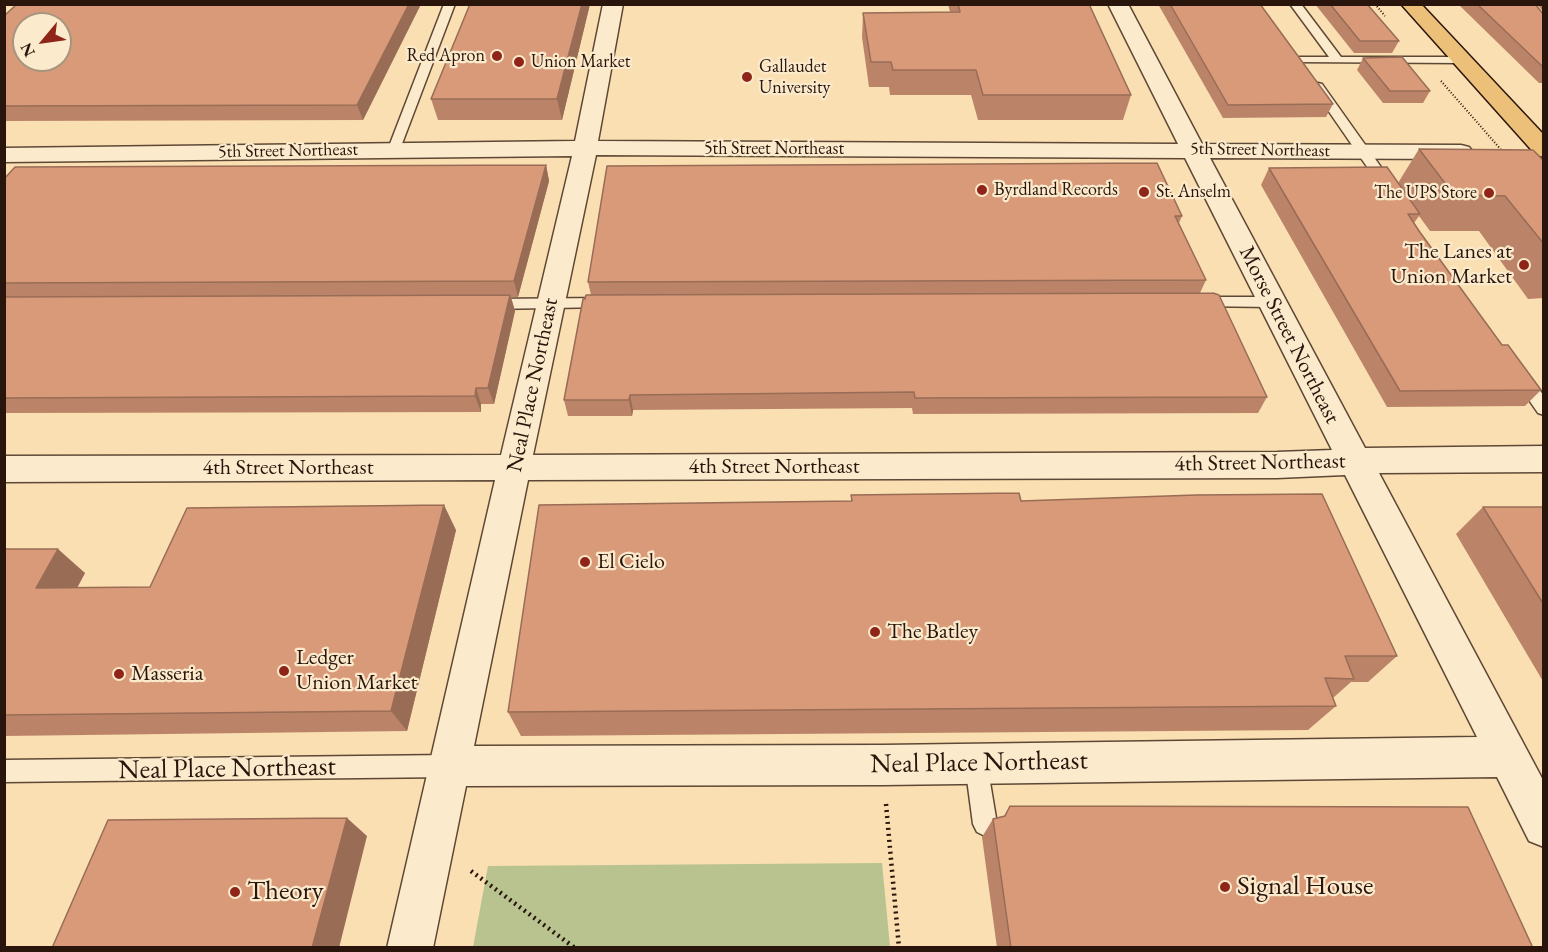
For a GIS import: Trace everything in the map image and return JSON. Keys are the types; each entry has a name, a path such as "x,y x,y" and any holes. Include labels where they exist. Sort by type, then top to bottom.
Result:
{"main road":[{"path":"1410,4 1544,151"}],"street":[{"name":"Neal Place Northeast","path":"410,948 585,148 613,4"},
{"name":"Morse Street Northeast","path":"1118,4 1544,826"},
{"name":"5th Street Northeast","path":"4,155 585,148 1193,150 1503,154 1544,151"},
{"name":"4th Street Northeast","path":"4,469 1277,465 1355,461 1544,459"},
{"name":"Neal Place Northeast","path":"450,765 883,765 1508,757"}],"lane":[{"path":"394,149 450,4"},
{"path":"1295,4 1338,61"},
{"path":"1396,198 1303,65 1338,61 1462,60"},
{"path":"1187,302 1272,302"},
{"path":"472,304 615,303"},
{"path":"1510,361 1544,409"},
{"path":"976,764 985,825"},
{"name":"Neal Place Northeast","path":"4,771 450,765"}],"path":[{"path":"1448,89 1503,154"},
{"path":"883,765 899,948"},
{"path":"471,871 576,948"}],"green space":[{"path":"882,863 890,947 473,947 488,866"}],"building":[{"path":"17,4 409,4 357,105 4,106 4,16"},
{"name":"Union Market","path":"470,4 582,4 557,99 431,99"},
{"path":"958,4 1089,4 1131,95 983,95 976,70 893,70 891,62 871,62 863,13 960,12"},
{"path":"1170,4 1260,4 1333,104 1228,105"},
{"path":"1330,4 1367,4 1399,41 1360,41"},
{"path":"1477,4 1535,4 1544,15 1544,68"},
{"path":"1402,57 1430,91 1390,91 1363,58"},
{"path":"1419,149 1533,150 1544,161 1544,244 1505,196 1454,195"},
{"path":"1157,163 1182,216 1175,216 1206,280 588,282 607,166"},
{"path":"546,165 514,281 4,283 4,179 15,167"},
{"path":"1387,167 1420,214 1408,214 1419,231 1502,345 1508,345 1541,390 1400,391 1269,168"},
{"path":"1213,293 1219,295 1267,397 915,398 914,392 630,395 629,400 564,400 583,299 586,295"},
{"path":"510,295 488,388 476,388 475,396 4,398 4,297"},
{"name":"The Batley","path":"1019,493 1021,501 1196,495 1322,494 1397,656 1345,656 1354,679 1325,678 1336,706 508,712 539,505 852,501 851,495"},
{"name":"Ledger Union Market","path":"444,505 391,711 4,715 4,549 58,549 36,588 150,587 187,508"},
{"path":"1483,507 1544,507 1544,605"},
{"name":"Signal House","path":"1010,806 1468,807 1533,948 1011,948 993,819 1005,816"},
{"name":"Theory","path":"347,818 312,948 52,948 108,820"}],"place":[{"name":"Red Apron","path":"497,56"},
{"name":"Union Market","path":"519,62"},
{"name":"Gallaudet University","path":"747,77"},
{"name":"Byrdland Records","path":"982,190"},
{"name":"St. Anselm","path":"1144,192"},
{"name":"The UPS Store","path":"1489,193"},
{"name":"The Lanes at Union Market","path":"1524,265"},
{"name":"El Cielo","path":"585,562"},
{"name":"The Batley","path":"875,632"},
{"name":"Ledger Union Market","path":"284,671"},
{"name":"Masseria","path":"119,674"},
{"name":"Signal House","path":"1225,887"},
{"name":"Theory","path":"235,892"}]}
